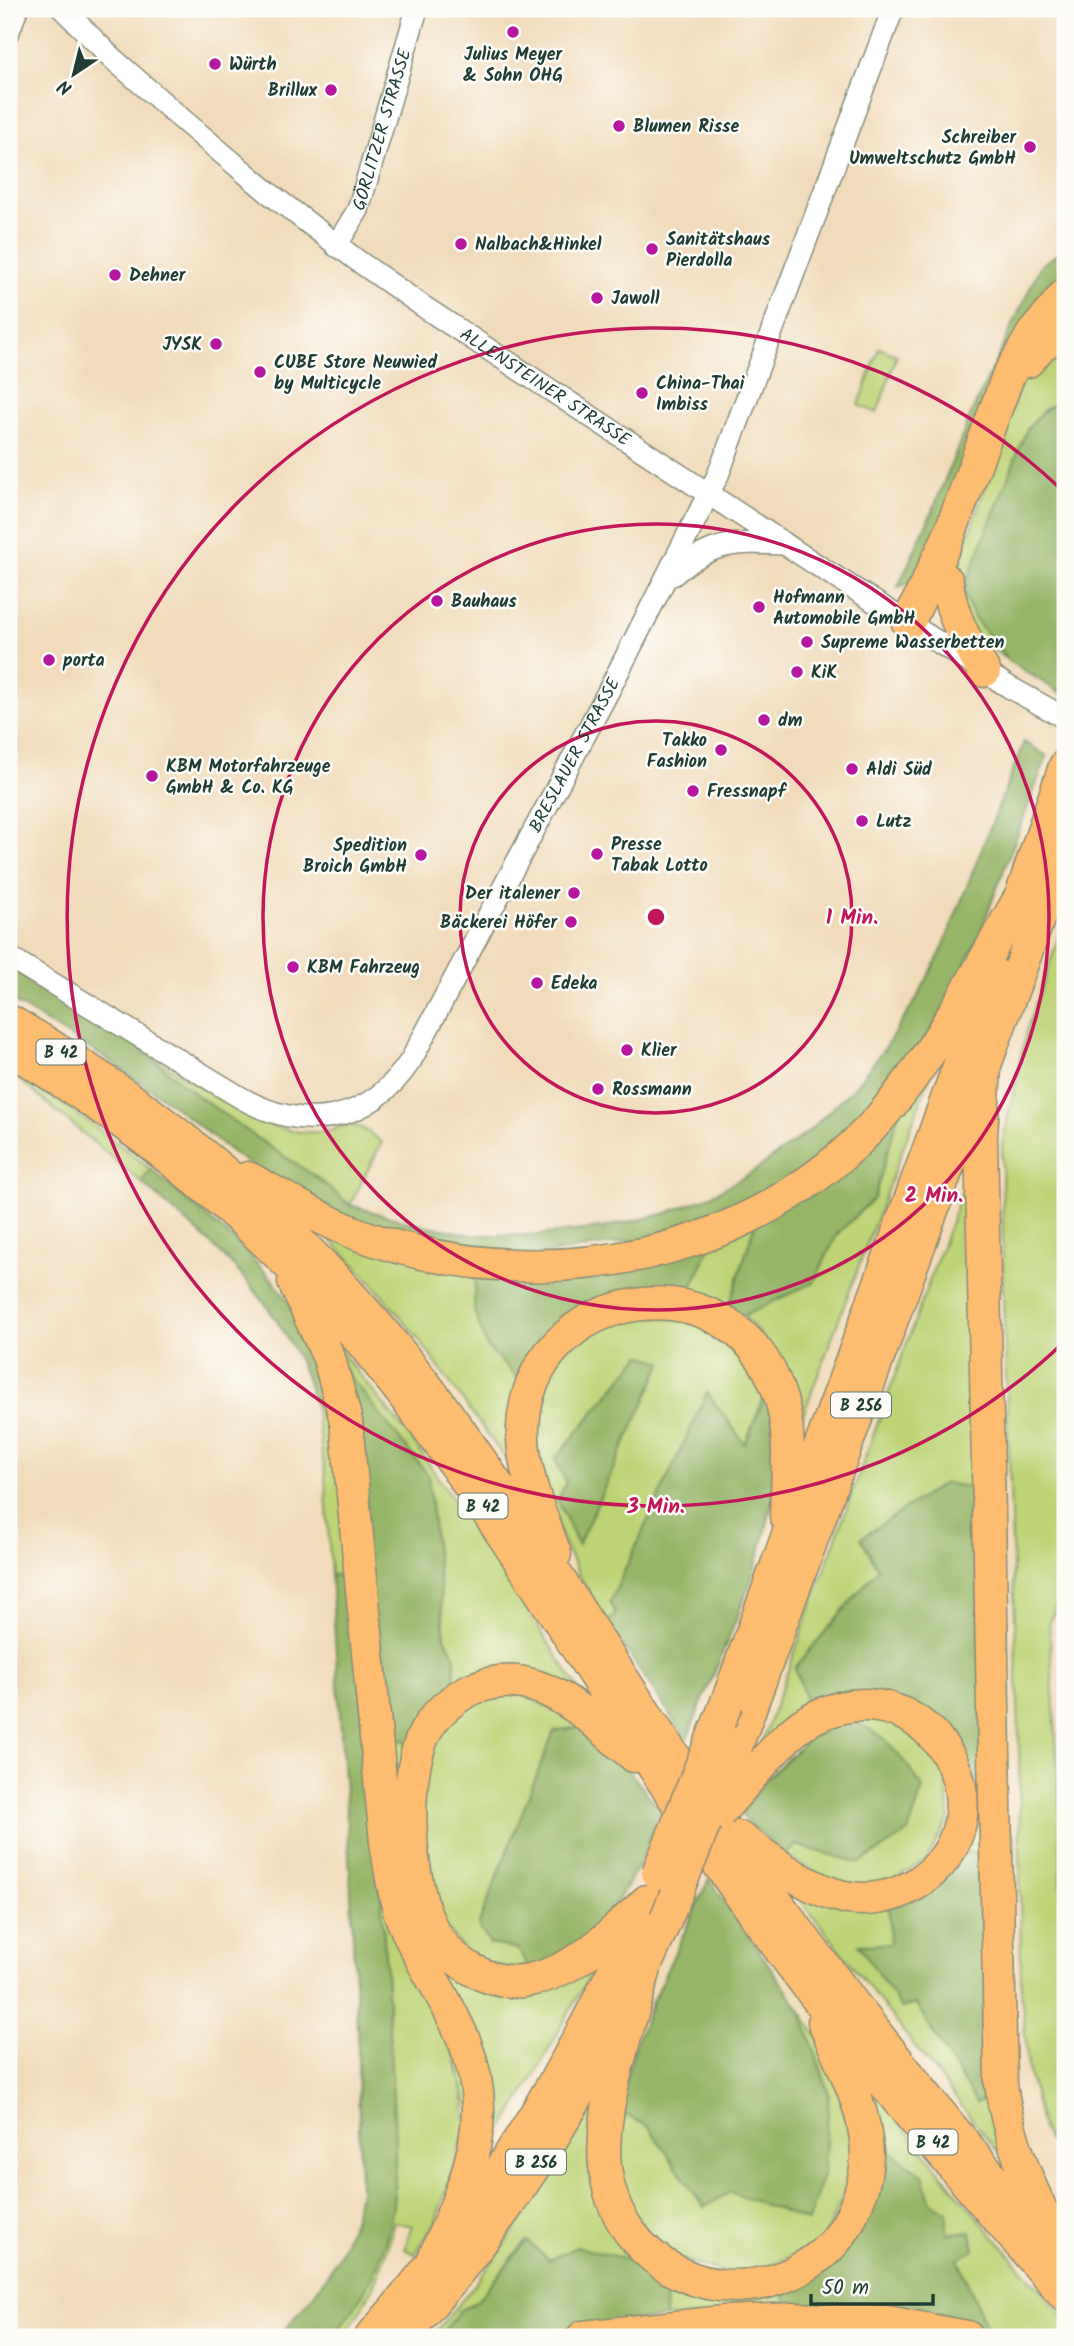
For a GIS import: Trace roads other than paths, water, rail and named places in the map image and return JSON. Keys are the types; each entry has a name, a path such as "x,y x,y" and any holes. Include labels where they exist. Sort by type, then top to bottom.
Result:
{"highway":[{"path":"908,623 948,538 1008,376 1031,335 1065,295"},
{"path":"908,623 929,612 947,581 1012,389 1032,355 1065,331"},
{"path":"947,581 949,601 959,629 984,671"},
{"name":"B 256","path":"402,2337 480,2242 534,2165 590,2072 645,1969 657,1898 1021,896 1065,766"},
{"name":"B 256","path":"370,2337 431,2266 488,2190 558,2079 657,1898 713,1828 749,1754 985,1066 1065,846"},
{"path":"205,1156 341,1227 370,1239 463,1262 523,1266 586,1264 640,1255 692,1240 741,1219 792,1192 832,1163 877,1121 921,1066 1021,896"},
{"name":"B 42","path":"9,1021 101,1078 205,1156 290,1232 377,1326 465,1440 568,1592 666,1745 713,1828 973,2156 1065,2260"},
{"name":"B 42","path":"9,1049 96,1102 184,1169 235,1212 323,1298 362,1343 445,1450 721,1867 807,1983 962,2177 1065,2295"},
{"path":"985,1066 982,1150 1001,2085 1007,2120 1018,2157 1065,2260"},
{"path":"280,1256 303,1299 329,1358 346,1421 386,1842 394,1890 412,1940 469,2049 475,2078 478,2113 475,2145 463,2187 431,2266"},
{"path":"568,1592 528,1468 524,1447 526,1402 534,1380 545,1362 572,1332 606,1312 625,1306 661,1303 697,1309 726,1324 745,1338 758,1353 779,1390 787,1431 785,1544"},
{"path":"657,1898 580,1959 545,1976 526,1981 507,1981 469,1969 440,1942 422,1902 411,1834 412,1779 420,1743 428,1726 440,1712 468,1691 505,1682 532,1685 561,1698 660,1777"},
{"path":"713,1828 806,1881 844,1897 866,1899 888,1896 925,1878 940,1863 959,1826 962,1805 954,1764 930,1730 911,1717 890,1708 850,1706 816,1716 790,1735 749,1754"},
{"path":"645,1969 608,2110 604,2147 607,2183 620,2217 640,2246 653,2258 685,2276 722,2286 741,2287 778,2280 813,2261 840,2234 863,2187 867,2152 861,2118 853,2090 807,1983"},
{"path":"583,2337 723,2322 794,2319 887,2322 967,2337"}],"street":[{"path":"9,31 17,9"},
{"name":"ALLENSTEINER STRASSE","path":"63,9 112,58 184,121 336,246 709,495 984,671 1065,718"},
{"name":"GÖRLITZER STRASSE","path":"336,246 358,210 417,9"},
{"name":"BRESLAUER STRASSE","path":"9,957 238,1096 269,1112 296,1118 325,1118 343,1114 374,1100 394,1083 411,1060 709,495 768,346 787,288 893,9"},
{"path":"666,581 690,559 711,549 738,543 785,544"}],"place":[{"name":"Julius Meyer & Sohn OHG","path":"513,32"},
{"name":"Würth","path":"215,64"},
{"name":"Brillux","path":"331,90"},
{"name":"Blumen Risse","path":"619,126"},
{"name":"Schreiber Umweltschutz GmbH","path":"1030,147"},
{"name":"Nalbach&Hinkel","path":"461,244"},
{"name":"Sanitätshaus Pierdolla","path":"652,249"},
{"name":"Dehner","path":"115,275"},
{"name":"Jawoll","path":"597,298"},
{"name":"JYSK","path":"216,344"},
{"name":"CUBE Store Neuwied by Multicycle","path":"260,372"},
{"name":"China-Thai Imbiss","path":"642,393"},
{"name":"Bauhaus","path":"437,601"},
{"name":"Hofmann Automobile GmbH","path":"759,607"},
{"name":"Supreme Wasserbetten","path":"807,642"},
{"name":"porta","path":"49,660"},
{"name":"KiK","path":"797,672"},
{"name":"dm","path":"764,720"},
{"name":"Takko Fashion","path":"721,750"},
{"name":"Aldi Süd","path":"852,769"},
{"name":"KBM Motorfahrzeuge GmbH & Co. KG","path":"152,776"},
{"name":"Fressnapf","path":"693,791"},
{"name":"Lutz","path":"862,821"},
{"name":"Presse Tabak Lotto","path":"597,854"},
{"name":"Spedition Broich GmbH","path":"421,855"},
{"name":"Der italener","path":"574,893"},
{"name":"Bäckerei Höfer","path":"571,922"},
{"name":"KBM Fahrzeug","path":"293,967"},
{"name":"Edeka","path":"537,983"},
{"name":"Klier","path":"627,1050"},
{"name":"Rossmann","path":"598,1089"}]}
